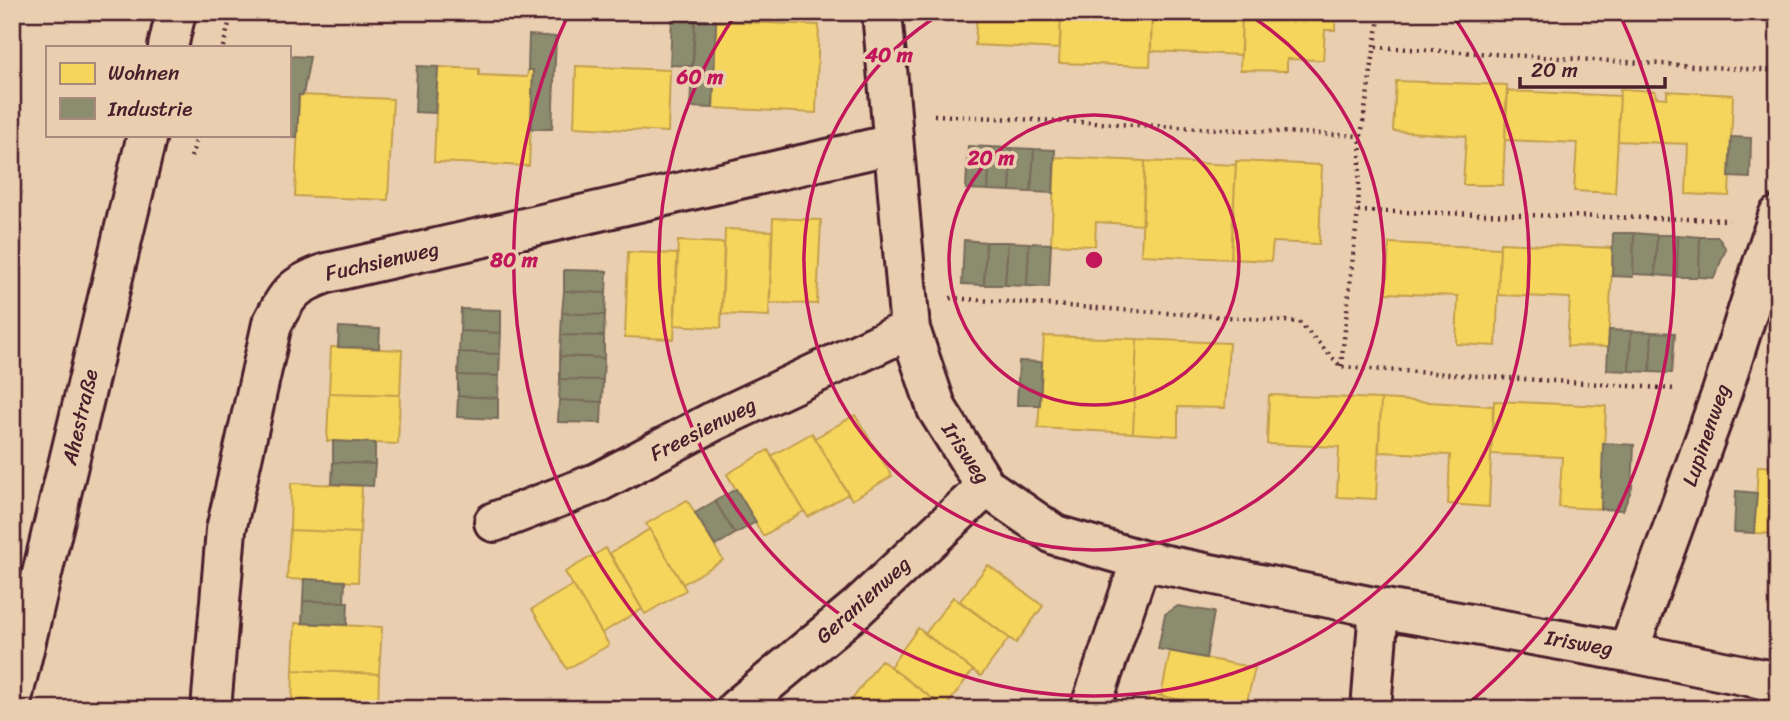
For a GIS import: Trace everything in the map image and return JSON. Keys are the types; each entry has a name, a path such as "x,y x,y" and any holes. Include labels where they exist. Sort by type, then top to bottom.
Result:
{"street":[{"path":"168,46 176,12"},
{"name":"Irisweg","path":"882,12 909,312 937,409 986,487 1055,535 1141,560 1379,608 1628,652 1778,682"},
{"name":"Fuchsienweg","path":"211,709 226,530 272,324 286,296 306,280 327,273 892,129"},
{"name":"Ahestraße","path":"12,699 147,136"},
{"name":"Lupinenweg","path":"1628,652 1722,392 1777,218"},
{"name":"Freesienweg","path":"494,522 599,482 909,312"},
{"name":"Geranienweg","path":"736,709 857,608 986,487"},
{"path":"1090,709 1141,560"},
{"path":"1371,709 1379,608"}],"path":[{"path":"223,46 232,12"},
{"path":"1341,367 1358,211 1361,136 1380,12"},
{"path":"1376,47 1778,71"},
{"path":"892,129 1361,136"},
{"path":"1358,211 1777,218"},
{"path":"909,312 1299,322 1341,367 1722,392"}],"building: Wohnen":[{"path":"977,12 1061,12 1060,49 975,45"},
{"path":"1061,12 1152,12 1150,66 1059,63"},
{"path":"1152,12 1242,12 1241,55 1151,51"},
{"path":"1242,12 1336,12 1335,30 1325,30 1323,60 1287,59 1287,71 1240,70"},
{"path":"716,21 819,25 816,113 713,108"},
{"path":"576,66 670,70 668,132 574,127"},
{"path":"438,67 479,69 479,75 527,77 528,70 533,70 529,166 434,162"},
{"path":"1396,81 1507,85 1503,185 1463,185 1466,136 1393,131"},
{"path":"1620,89 1655,91 1656,97 1667,98 1667,91 1733,95 1729,196 1686,194 1688,144 1618,141"},
{"path":"1508,91 1620,96 1615,193 1574,191 1577,143 1505,140"},
{"path":"299,95 393,99 388,200 295,196"},
{"path":"1055,157 1145,161 1143,225 1096,222 1095,246 1051,244"},
{"path":"1145,161 1236,165 1231,259 1141,255"},
{"path":"1236,161 1322,165 1319,244 1273,242 1271,261 1231,259"},
{"path":"773,218 821,220 817,304 770,303"},
{"path":"725,229 772,231 769,316 722,314"},
{"path":"678,241 724,243 721,328 674,325"},
{"path":"1389,243 1500,248 1496,346 1456,344 1458,296 1386,293"},
{"path":"1500,243 1613,248 1608,347 1567,346 1570,298 1498,295"},
{"path":"628,252 678,254 674,339 625,337"},
{"path":"1044,336 1137,339 1133,433 1038,428"},
{"path":"1137,339 1229,343 1225,408 1178,407 1178,436 1133,433"},
{"path":"331,347 402,350 400,395 329,393"},
{"path":"329,393 400,395 398,444 327,441"},
{"path":"1269,395 1381,399 1376,499 1337,497 1339,447 1267,444"},
{"path":"1381,399 1493,406 1489,507 1448,504 1450,455 1379,452"},
{"path":"1494,401 1606,406 1601,509 1559,507 1562,457 1491,454"},
{"path":"855,415 892,476 852,500 815,438"},
{"path":"812,433 848,494 808,517 771,456"},
{"path":"768,450 804,511 763,536 727,474"},
{"path":"1758,466 1778,467 1778,534 1754,533"},
{"path":"291,483 362,486 360,533 290,530"},
{"path":"687,500 723,560 683,584 646,524"},
{"path":"650,529 686,590 645,614 610,553"},
{"path":"290,530 360,533 358,582 287,579"},
{"path":"606,548 642,609 602,633 565,572"},
{"path":"988,565 1043,606 1016,643 960,601"},
{"path":"573,585 609,645 567,669 532,609"},
{"path":"953,597 1009,638 981,676 925,634"},
{"path":"295,623 382,627 379,674 293,670"},
{"path":"918,628 973,670 945,708 890,667"},
{"path":"1170,651 1255,668 1245,709 1225,709 1161,696"},
{"path":"881,660 937,702 931,709 861,709 851,701"},
{"path":"293,670 379,674 378,709 292,709"},
{"path":"1149,694 1161,696 1225,709 1146,709"}],"building: Industrie":[{"path":"672,18 695,20 693,66 670,65"},
{"path":"695,20 716,21 713,108 690,107"},
{"path":"529,35 556,37 552,129 531,129 533,70 528,70"},
{"path":"290,56 310,57 303,95 299,95 297,137 276,136 290,136"},
{"path":"417,66 438,67 435,113 415,112"},
{"path":"1731,137 1751,138 1750,178 1729,177"},
{"path":"968,146 990,147 988,190 966,189"},
{"path":"990,147 1012,148 1010,191 988,190"},
{"path":"1012,148 1034,149 1031,192 1010,191"},
{"path":"1034,149 1055,150 1053,193 1031,192"},
{"path":"1613,233 1634,233 1633,277 1612,276"},
{"path":"1634,233 1657,235 1655,275 1633,274"},
{"path":"1657,235 1678,235 1677,277 1655,275"},
{"path":"1678,235 1700,237 1699,277 1677,277"},
{"path":"1700,237 1718,237 1726,249 1714,278 1699,277"},
{"path":"964,240 986,242 984,285 962,284"},
{"path":"986,242 1008,242 1005,285 984,285"},
{"path":"1008,242 1029,243 1027,286 1005,285"},
{"path":"1029,243 1051,244 1049,287 1027,286"},
{"path":"564,270 607,271 606,293 564,291"},
{"path":"564,291 606,293 605,315 562,313"},
{"path":"461,309 501,310 501,333 460,331"},
{"path":"562,313 605,315 604,336 561,335"},
{"path":"339,327 380,329 379,348 338,347"},
{"path":"1609,330 1631,331 1629,371 1607,370"},
{"path":"460,331 501,333 500,354 459,352"},
{"path":"1631,331 1652,332 1650,372 1629,371"},
{"path":"1652,332 1675,333 1672,373 1650,372"},
{"path":"561,335 604,336 604,358 560,356"},
{"path":"459,352 500,354 499,376 458,375"},
{"path":"560,356 604,358 603,380 560,379"},
{"path":"1019,361 1042,362 1040,405 1017,405"},
{"path":"458,375 499,376 498,398 458,396"},
{"path":"560,379 603,380 602,402 559,400"},
{"path":"458,396 498,398 498,419 457,417"},
{"path":"559,400 602,402 601,423 558,422"},
{"path":"333,441 375,443 375,464 333,462"},
{"path":"1603,443 1634,445 1632,488 1623,510 1601,509"},
{"path":"333,462 375,464 373,486 332,484"},
{"path":"736,489 756,522 735,534 715,501"},
{"path":"1736,491 1757,493 1754,533 1734,532"},
{"path":"715,501 735,534 715,546 695,513"},
{"path":"304,579 345,581 344,602 303,601"},
{"path":"303,601 348,602 347,625 302,623"},
{"path":"1178,606 1214,612 1206,658 1158,649 1165,614"}]}
